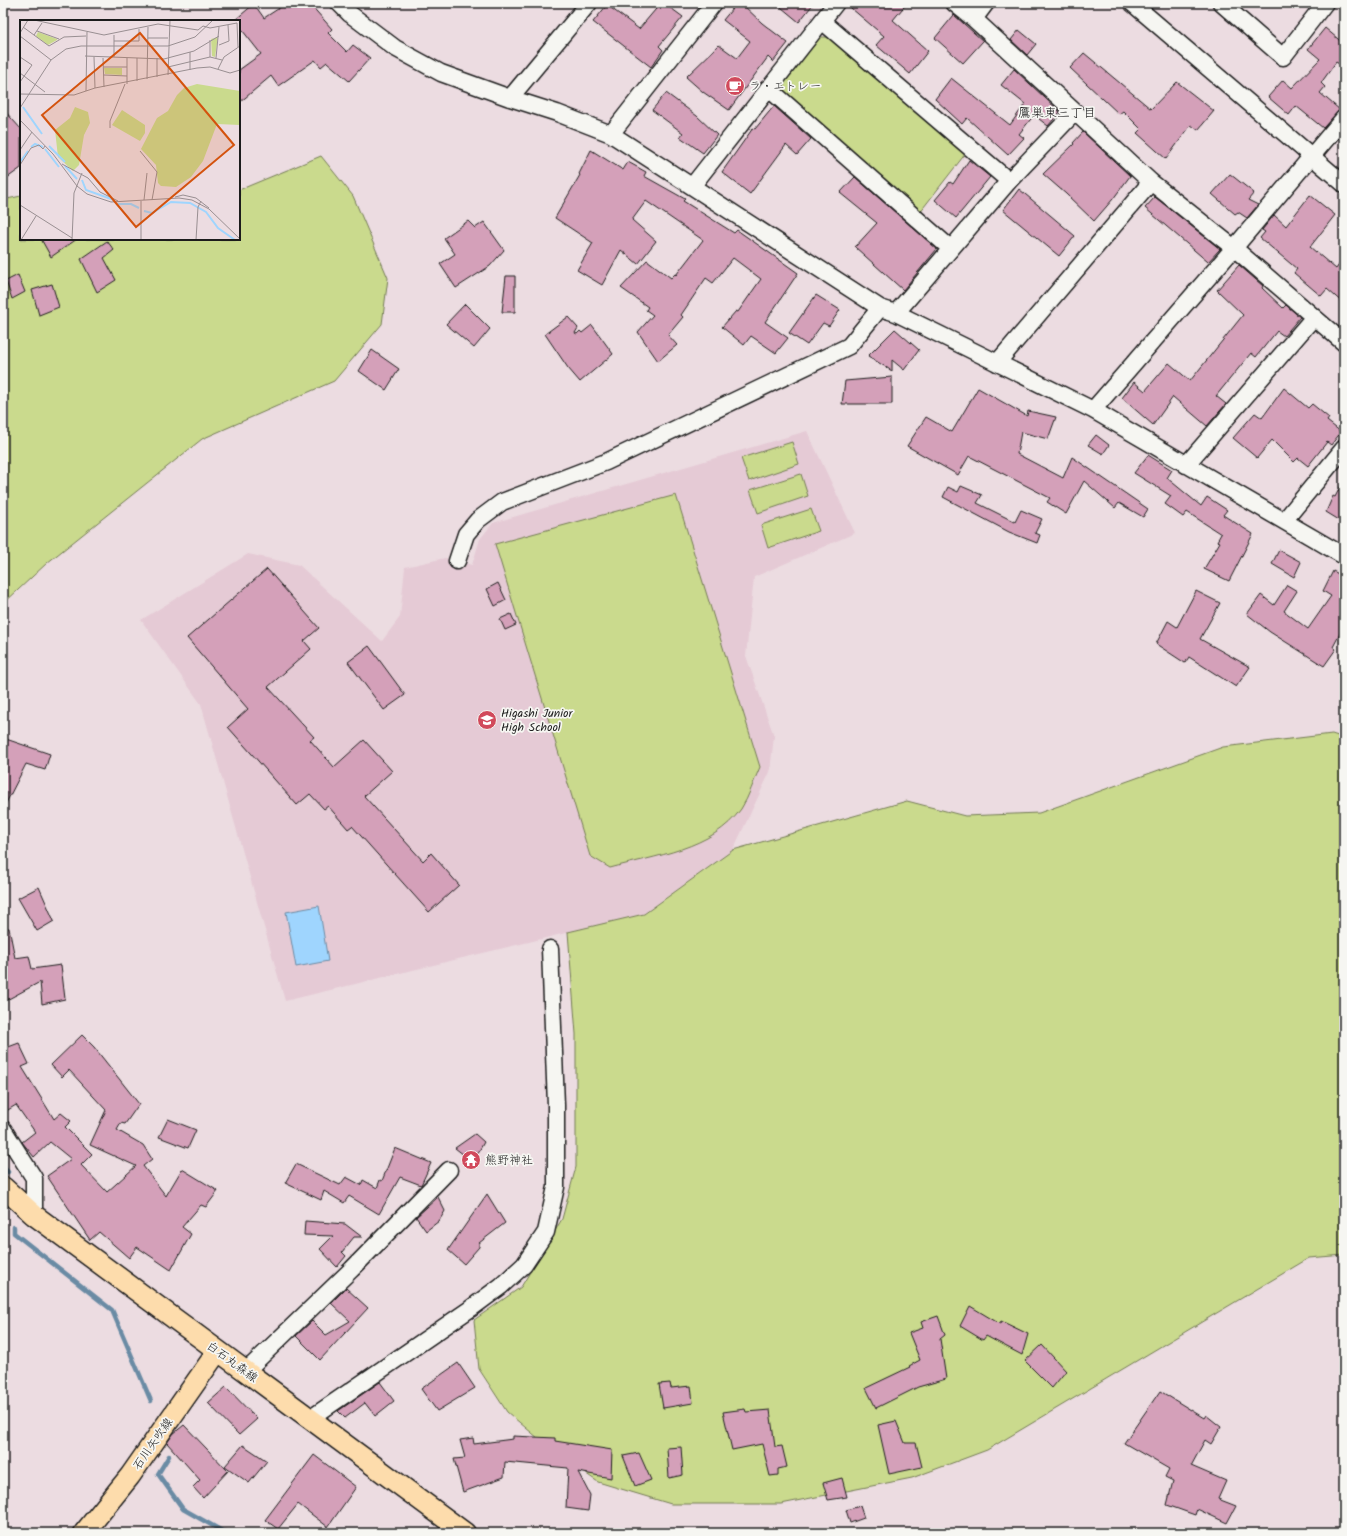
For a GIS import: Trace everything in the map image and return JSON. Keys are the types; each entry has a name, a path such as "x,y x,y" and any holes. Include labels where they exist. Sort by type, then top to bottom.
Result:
{"main road":[{"name":"白石丸森線","path":"3,1187 34,1215 217,1352 311,1418 465,1533"},
{"name":"石川矢吹線","path":"84,1533 130,1476 217,1352"}],"street":[{"path":"339,3 350,14 395,48 441,73 557,113 611,134 693,185 880,308 896,313 1093,410 1344,556"},
{"path":"510,98 589,3"},
{"path":"611,134 714,3"},
{"path":"693,185 836,3"},
{"path":"954,3 974,19 1151,182 1234,248 1344,344"},
{"path":"974,19 986,3"},
{"path":"1132,3 1344,184"},
{"path":"1221,3 1283,57 1325,3"},
{"path":"822,21 1009,181"},
{"path":"768,88 951,249"},
{"path":"896,313 1009,181 1074,112"},
{"path":"1093,410 1234,248 1310,155 1344,118"},
{"path":"997,363 1151,182"},
{"path":"457,561 466,534 478,520 502,502 606,462 849,346 880,308"},
{"path":"1186,464 1314,317"},
{"path":"1284,521 1342,453"},
{"path":"311,1418 470,1309 501,1286 524,1265 546,1232 556,1187 556,1105 550,949"},
{"path":"3,1129 34,1178 34,1215"},
{"path":"245,1372 352,1269 449,1170"}],"shaded area":[{"name":"Higashi Junior High School","path":"807,431 855,533 754,577 746,656 774,736 770,772 733,850 644,914 285,1001 201,704 141,620 248,554 299,565 382,641 400,617 405,567 445,558 472,565 480,539 493,523"}],"green space":[{"path":"817,37 832,37 966,153 920,212 784,94 783,82"},
{"path":"321,156 353,196 388,278 382,324 334,381 202,439 47,563 3,604 3,204 7,199 20,196 20,240 240,240 240,190"},
{"path":"792,442 799,464 749,481 741,458"},
{"path":"801,474 808,496 758,513 750,490"},
{"path":"676,495 760,767 741,809 729,823 715,833 682,849 610,868 590,856 495,544"},
{"path":"811,509 819,531 768,548 761,525"},
{"path":"1332,734 1344,738 1344,1255 1309,1258 987,1450 912,1478 781,1504 671,1504 598,1482 557,1454 507,1412 479,1369 474,1320 521,1287 562,1219 576,1167 576,1034 568,932 644,914 733,850 907,801 965,816 1039,813 1223,747"}],"water":[{"path":"319,906 328,961 296,967 286,912"}],"building":[{"path":"287,3 309,3 332,29 328,33 347,52 353,45 370,58 349,81 327,62 321,67 315,60 278,86 271,76 240,102 240,69 261,54 240,27 240,20 235,20 254,4 264,18"},
{"path":"661,3 664,3 683,17 659,46 663,50 651,67 593,22 607,5 639,29"},
{"path":"737,3 741,3 762,23 788,43 773,62 768,57 729,110 703,92 686,77 719,45 737,58 750,41 723,20"},
{"path":"776,3 814,3 799,22"},
{"path":"845,3 907,3 893,20 928,51 910,74 876,45 884,36"},
{"path":"954,15 983,41 963,63 935,38"},
{"path":"1325,28 1344,44 1344,67 1336,62 1321,83 1325,87 1320,93 1340,110 1323,128 1296,106 1289,115 1268,97 1283,80 1292,88 1320,59 1308,49"},
{"path":"1019,30 1036,44 1027,55 1011,40"},
{"path":"1084,53 1151,109 1177,82 1214,111 1198,130 1191,125 1166,159 1137,133 1141,129 1123,111 1119,114 1070,68"},
{"path":"1014,69 1060,112 1048,126 1034,115 1019,134 1024,138 1008,155 967,118 962,124 935,99 951,78 1010,125 1025,104 1001,85"},
{"path":"666,93 697,116 717,135 703,153 680,137 683,133 652,110"},
{"path":"774,106 811,139 797,155 786,145 750,194 722,172 753,128 755,129"},
{"path":"3,109 20,128 20,169 3,181"},
{"path":"1083,132 1130,176 1094,221 1043,174 1074,144 1073,143"},
{"path":"591,150 623,170 628,162 646,172 644,176 685,199 683,201 734,233 737,230 798,273 765,322 788,338 776,353 751,336 744,345 722,327 736,311 738,312 761,279 733,258 713,283 706,278 681,315 683,317 668,335 677,345 658,361 638,332 653,315 646,310 648,307 621,288 647,260 671,278 675,274 676,275 703,240 646,201 632,220 656,241 638,264 621,250 602,285 577,270 593,243 555,218 580,175 579,174"},
{"path":"969,160 990,177 956,218 935,200 950,182 953,184"},
{"path":"1230,174 1254,193 1248,200 1258,205 1247,218 1238,212 1235,214 1212,194"},
{"path":"855,177 937,249 903,290 855,247 877,223 840,193"},
{"path":"1019,189 1075,236 1059,256 1003,210"},
{"path":"1310,195 1335,215 1310,247 1336,269 1344,258 1344,304 1327,289 1321,296 1294,273 1297,269 1260,238 1265,232 1262,230 1274,215 1286,226"},
{"path":"1155,197 1220,249 1208,262 1145,208"},
{"path":"468,221 475,228 484,222 504,250 490,266 456,288 440,264 455,254 444,238"},
{"path":"42,240 76,240 51,257"},
{"path":"107,241 114,250 104,258 116,280 97,292 81,259"},
{"path":"1239,265 1263,286 1262,288 1283,308 1286,305 1300,317 1284,336 1277,331 1256,357 1251,353 1216,396 1226,404 1207,426 1173,397 1153,425 1122,398 1134,382 1145,391 1169,363 1190,381 1243,315 1217,290"},
{"path":"18,275 25,292 12,299 6,281"},
{"path":"506,276 515,276 515,312 502,312"},
{"path":"52,284 59,307 39,315 32,290"},
{"path":"816,295 840,310 829,326 823,323 807,345 789,333"},
{"path":"465,304 490,329 474,348 446,324"},
{"path":"568,317 578,328 575,333 577,334 580,331 582,333 592,325 613,354 580,382 568,368 545,334"},
{"path":"895,329 919,350 904,370 892,360 892,371 868,356"},
{"path":"372,350 399,369 386,390 359,371"},
{"path":"892,377 892,404 842,404 845,381"},
{"path":"978,388 1027,416 1028,411 1056,417 1048,439 1021,432 1017,454 1063,478 1072,457 1148,509 1143,517 1119,503 1115,508 1084,481 1066,514 1047,502 1050,498 969,456 958,475 907,446 926,417 952,432"},
{"path":"1284,388 1308,408 1312,404 1329,418 1327,421 1341,432 1331,445 1327,442 1308,466 1298,458 1294,462 1272,440 1257,458 1233,438 1255,413 1262,418"},
{"path":"1096,435 1109,445 1103,454 1088,445"},
{"path":"1148,455 1172,470 1167,478 1201,506 1207,497 1227,510 1223,515 1253,534 1229,581 1204,569 1220,542 1217,541 1221,534 1187,512 1183,517 1165,504 1171,496 1134,473"},
{"path":"1344,480 1344,523 1326,512 1333,496 1335,497"},
{"path":"961,486 982,495 977,503 1015,522 1021,510 1042,519 1035,533 1040,535 1037,543 1009,532 943,497 948,487 958,492"},
{"path":"1279,550 1301,562 1294,577 1272,564"},
{"path":"267,569 319,628 304,641 311,649 268,687 314,737 310,740 334,767 364,740 392,771 364,796 423,861 431,853 459,885 429,912 352,826 348,829 328,806 324,809 310,794 297,805 228,727 248,709 187,638"},
{"path":"1333,571 1344,577 1344,626 1333,647 1336,649 1324,666 1270,632 1247,614 1261,595 1274,605 1287,585 1297,591 1284,611 1308,629 1331,596 1323,591"},
{"path":"498,583 506,600 495,606 487,589"},
{"path":"1196,591 1220,603 1200,639 1250,667 1236,687 1189,657 1185,663 1156,644 1168,621 1177,627"},
{"path":"511,614 516,625 505,630 500,619"},
{"path":"369,646 405,695 384,710 348,662"},
{"path":"3,738 50,754 45,770 26,764 3,809"},
{"path":"39,887 54,921 37,931 18,898"},
{"path":"3,928 9,928 15,958 29,956 32,969 61,965 65,999 42,1004 40,982 3,1002"},
{"path":"82,1035 94,1047 139,1104 125,1124 121,1123 117,1130 143,1145 152,1159 143,1166 166,1196 182,1169 218,1191 206,1207 201,1205 182,1227 191,1234 171,1270 137,1247 129,1258 99,1232 90,1240 47,1176 71,1159 50,1142 34,1157 22,1142 35,1132 16,1105 3,1113 3,1049 19,1043 29,1064 22,1067 54,1119 61,1113 71,1121 65,1127 92,1154 81,1165 107,1192 136,1166 90,1145 106,1110 69,1070 62,1077 51,1065"},
{"path":"168,1119 196,1130 188,1148 159,1137"},
{"path":"475,1134 484,1142 473,1162 455,1148"},
{"path":"395,1148 431,1163 421,1185 400,1177 379,1214 349,1196 344,1203 324,1191 321,1200 285,1183 296,1164 340,1185 346,1177 361,1185 363,1180 377,1188 380,1180 382,1181"},
{"path":"487,1194 505,1223 479,1243 479,1247 464,1264 448,1250"},
{"path":"438,1197 445,1211 439,1221 426,1231 416,1217"},
{"path":"305,1221 345,1224 362,1237 354,1237 342,1252 346,1256 337,1267 320,1249 333,1236 304,1235"},
{"path":"346,1288 368,1308 320,1360 296,1336 312,1321 326,1335 350,1321 331,1303"},
{"path":"970,1306 1000,1324 1001,1321 1028,1334 1022,1355 986,1336 983,1340 960,1326"},
{"path":"938,1316 945,1335 940,1339 946,1379 918,1387 876,1408 866,1388 910,1367 909,1366 920,1360 909,1333 923,1328 921,1322"},
{"path":"1042,1345 1066,1371 1052,1388 1025,1361"},
{"path":"458,1363 475,1388 437,1411 421,1389"},
{"path":"380,1382 394,1401 375,1416 365,1403 345,1418 338,1411"},
{"path":"670,1383 671,1388 691,1386 693,1403 663,1408 659,1384"},
{"path":"226,1387 257,1419 239,1435 208,1403"},
{"path":"1160,1391 1204,1418 1206,1415 1221,1427 1211,1444 1205,1440 1191,1466 1226,1481 1218,1499 1236,1506 1227,1523 1197,1509 1195,1515 1167,1505 1173,1481 1165,1477 1169,1469 1124,1443"},
{"path":"745,1409 746,1412 770,1410 775,1447 782,1446 787,1467 778,1469 778,1475 770,1476 762,1444 732,1450 723,1412"},
{"path":"896,1421 905,1443 916,1443 922,1467 889,1474 878,1425"},
{"path":"184,1425 228,1471 203,1498 193,1487 200,1480 167,1443 173,1434"},
{"path":"513,1436 555,1438 555,1441 612,1450 611,1478 578,1472 590,1495 588,1511 566,1508 568,1468 505,1462 504,1477 463,1492 454,1459 465,1458 460,1440 473,1438 474,1444 513,1439"},
{"path":"243,1445 267,1461 249,1483 225,1466"},
{"path":"681,1447 683,1475 669,1478 667,1448"},
{"path":"639,1453 651,1480 635,1486 623,1456"},
{"path":"314,1455 356,1487 328,1527 298,1504 278,1529 265,1520"},
{"path":"842,1478 847,1497 828,1500 823,1483"},
{"path":"860,1506 864,1518 850,1523 846,1510"}],"waterway":[{"path":"3,1167 8,1172"},
{"path":"14,1227 14,1233 112,1310 151,1401"},
{"path":"169,1456 158,1474 183,1509 222,1531 231,1533"}],"place":[{"name":"ラ・エトレー","path":"735,86"},
{"name":"Higashi Junior High School","path":"487,720"},
{"name":"熊野神社","path":"471,1160"}],"district":[{"name":"鷹巣東三丁目","path":"1057,113"}]}
